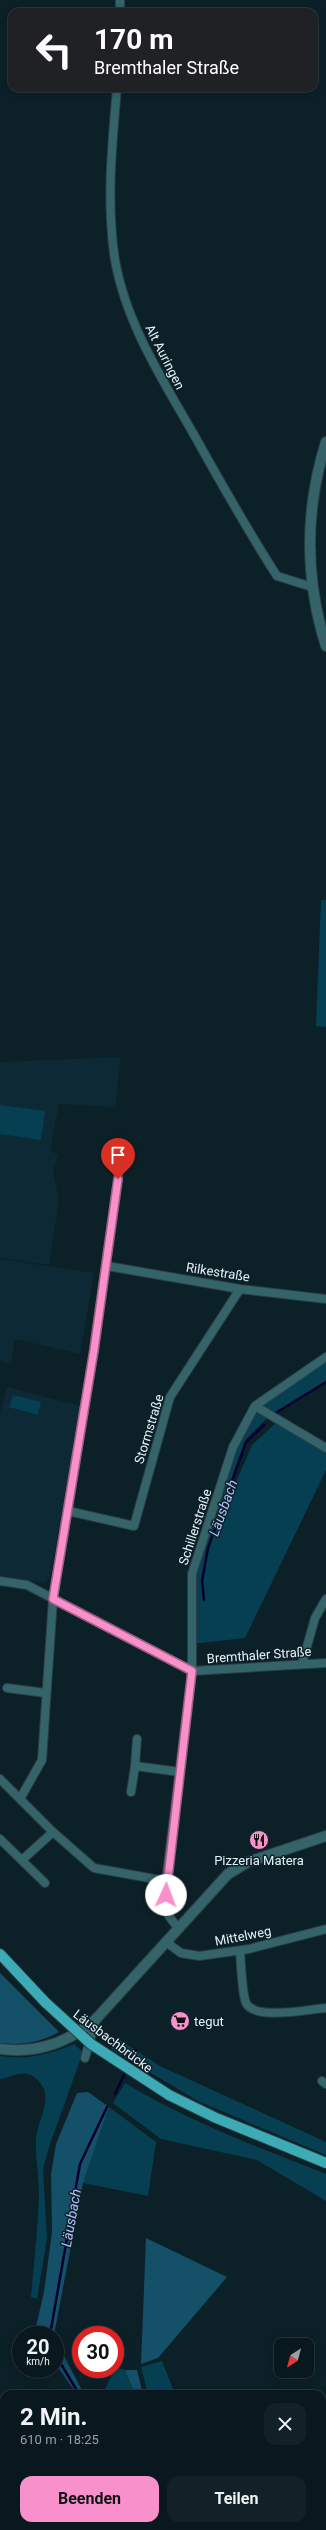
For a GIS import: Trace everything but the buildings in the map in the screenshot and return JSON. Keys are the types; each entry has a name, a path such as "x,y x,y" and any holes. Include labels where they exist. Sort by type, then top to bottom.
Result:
{"main road":[{"name":"Läusbachbrücke","path":"0,1954 45,2002 92,2044 136,2075 169,2095 220,2120 326,2163"}],"street":[{"name":"Alt Auringen","path":"117,92 111,155 111,219 115,261 133,321 164,382 237,511 277,576 312,587"},
{"path":"326,442 312,499 309,540 312,587 326,646"},
{"path":"20,1799 42,1760 53,1599 107,1266 120,1164"},
{"name":"Rilkestraße","path":"107,1266 240,1289 326,1299"},
{"name":"Stormstraße","path":"68,1511 134,1526 170,1397 240,1289"},
{"name":"Schillerstraße","path":"178,1928 168,1915 166,1881 192,1671 192,1574 233,1447 255,1406 326,1357"},
{"path":"255,1406 326,1448"},
{"name":"Bremthaler Straße","path":"0,1581 27,1585 192,1671 326,1663"},
{"path":"302,1664 315,1618 326,1599"},
{"path":"7,1688 46,1693"},
{"path":"131,1792 137,1739"},
{"path":"135,1766 180,1772"},
{"path":"0,1779 53,1832 94,1868 166,1881"},
{"path":"22,1860 53,1832"},
{"path":"0,2049 26,2050 57,2044 77,2033 96,2019 221,1880 237,1868 280,1850 326,1836"},
{"path":"0,1838 45,1883"},
{"name":"Mittelweg","path":"166,1942 189,1956 240,1951 326,1929"},
{"path":"240,1951 246,2003 253,2011 263,2014 326,2008"},
{"path":"85,2058 96,2019"}],"shaded area":[{"path":"321,900 326,900 326,1027 316,1026"},
{"path":"121,1057 115,1107 59,1104 50,1150 58,1155 53,1172 59,1200 49,1265 0,1258 0,1062"},
{"path":"0,1105 45,1111 41,1140 0,1134"},
{"path":"0,1259 94,1273 80,1354 15,1339 11,1364 0,1361"},
{"path":"326,1357 326,1382 269,1416 246,1439 211,1540 252,1445 278,1421 326,1448 326,1470 245,1638 191,1644 192,1574 233,1447 255,1406"},
{"path":"7,1387 81,1406 50,1577 44,1583 0,1576 0,1414"},
{"path":"13,1395 41,1402 38,1415 9,1407"},
{"path":"0,1973 59,2032 38,2041 16,2044 0,2043"},
{"path":"117,2038 160,2066 326,2142 326,2155 198,2101 111,2049"},
{"path":"74,2044 83,2052 49,2147 43,2169 47,2238 37,2299 31,2297 39,2194 36,2139 45,2104 44,2090 36,2078 31,2075 20,2074 0,2079 0,2056 38,2056"},
{"path":"125,2083 149,2097 198,2121 326,2174 326,2201 257,2160 161,2139 113,2103"},
{"path":"88,2092 109,2107 83,2183 56,2326 36,2326 44,2292 52,2232 51,2174 56,2144 77,2093"},
{"path":"109,2107 156,2142 148,2196 83,2183"},
{"path":"146,2238 227,2277 158,2358 141,2364"},
{"path":"64,2356 72,2371 72,2378 76,2378 82,2390 74,2390 64,2376"},
{"path":"162,2361 173,2390 147,2390 141,2367"},
{"path":"124,2370 133,2390 105,2390 110,2378 124,2378"},
{"path":"125,2370 137,2370 142,2390 133,2390"}],"waterway":[{"name":"Läusbach","path":"274,1414 326,1382"},
{"name":"Läusbach","path":"204,1600 202,1581 208,1548 246,1442 264,1425"},
{"path":"128,2067 136,2050"},
{"path":"115,2094 126,2071"},
{"name":"Läusbach","path":"52,2326 80,2164 107,2107"},
{"name":"Läusbach","path":"64,2369 77,2390"}],"place":[{"name":"Pizzeria Matera","path":"259,1840"},
{"name":"tegut","path":"180,2021"}],"route":[{"path":"118,1179 94,1350 53,1599 192,1671 166,1881 166,1895"}]}
